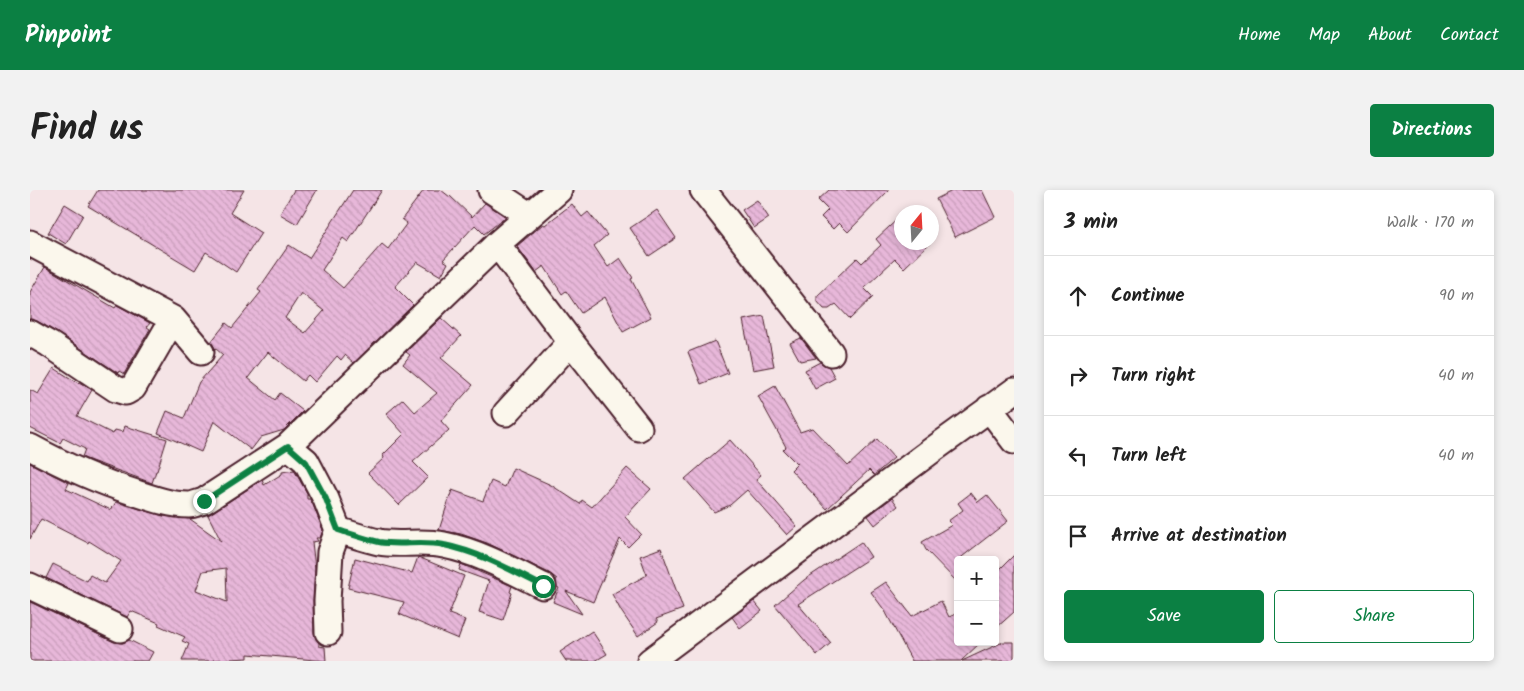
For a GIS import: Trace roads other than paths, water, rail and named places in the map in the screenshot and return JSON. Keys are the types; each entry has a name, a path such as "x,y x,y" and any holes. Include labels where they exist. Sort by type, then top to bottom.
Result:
{"street":[{"path":"491,190 529,215"},
{"path":"30,447 58,463 96,480 143,496 175,504 192,505 204,501 288,446 497,244 559,190"},
{"path":"702,190 831,353"},
{"path":"30,243 173,319 201,352"},
{"path":"497,244 571,342 640,428"},
{"path":"30,334 49,344 116,389 126,392 133,388 173,319"},
{"path":"506,413 571,342"},
{"path":"650,661 1007,399 1014,441"},
{"path":"288,446 306,462 326,499 338,530 330,552 327,601 328,632"},
{"path":"338,530 379,542 431,543 467,550 543,586"},
{"path":"30,586 120,629"}]}
